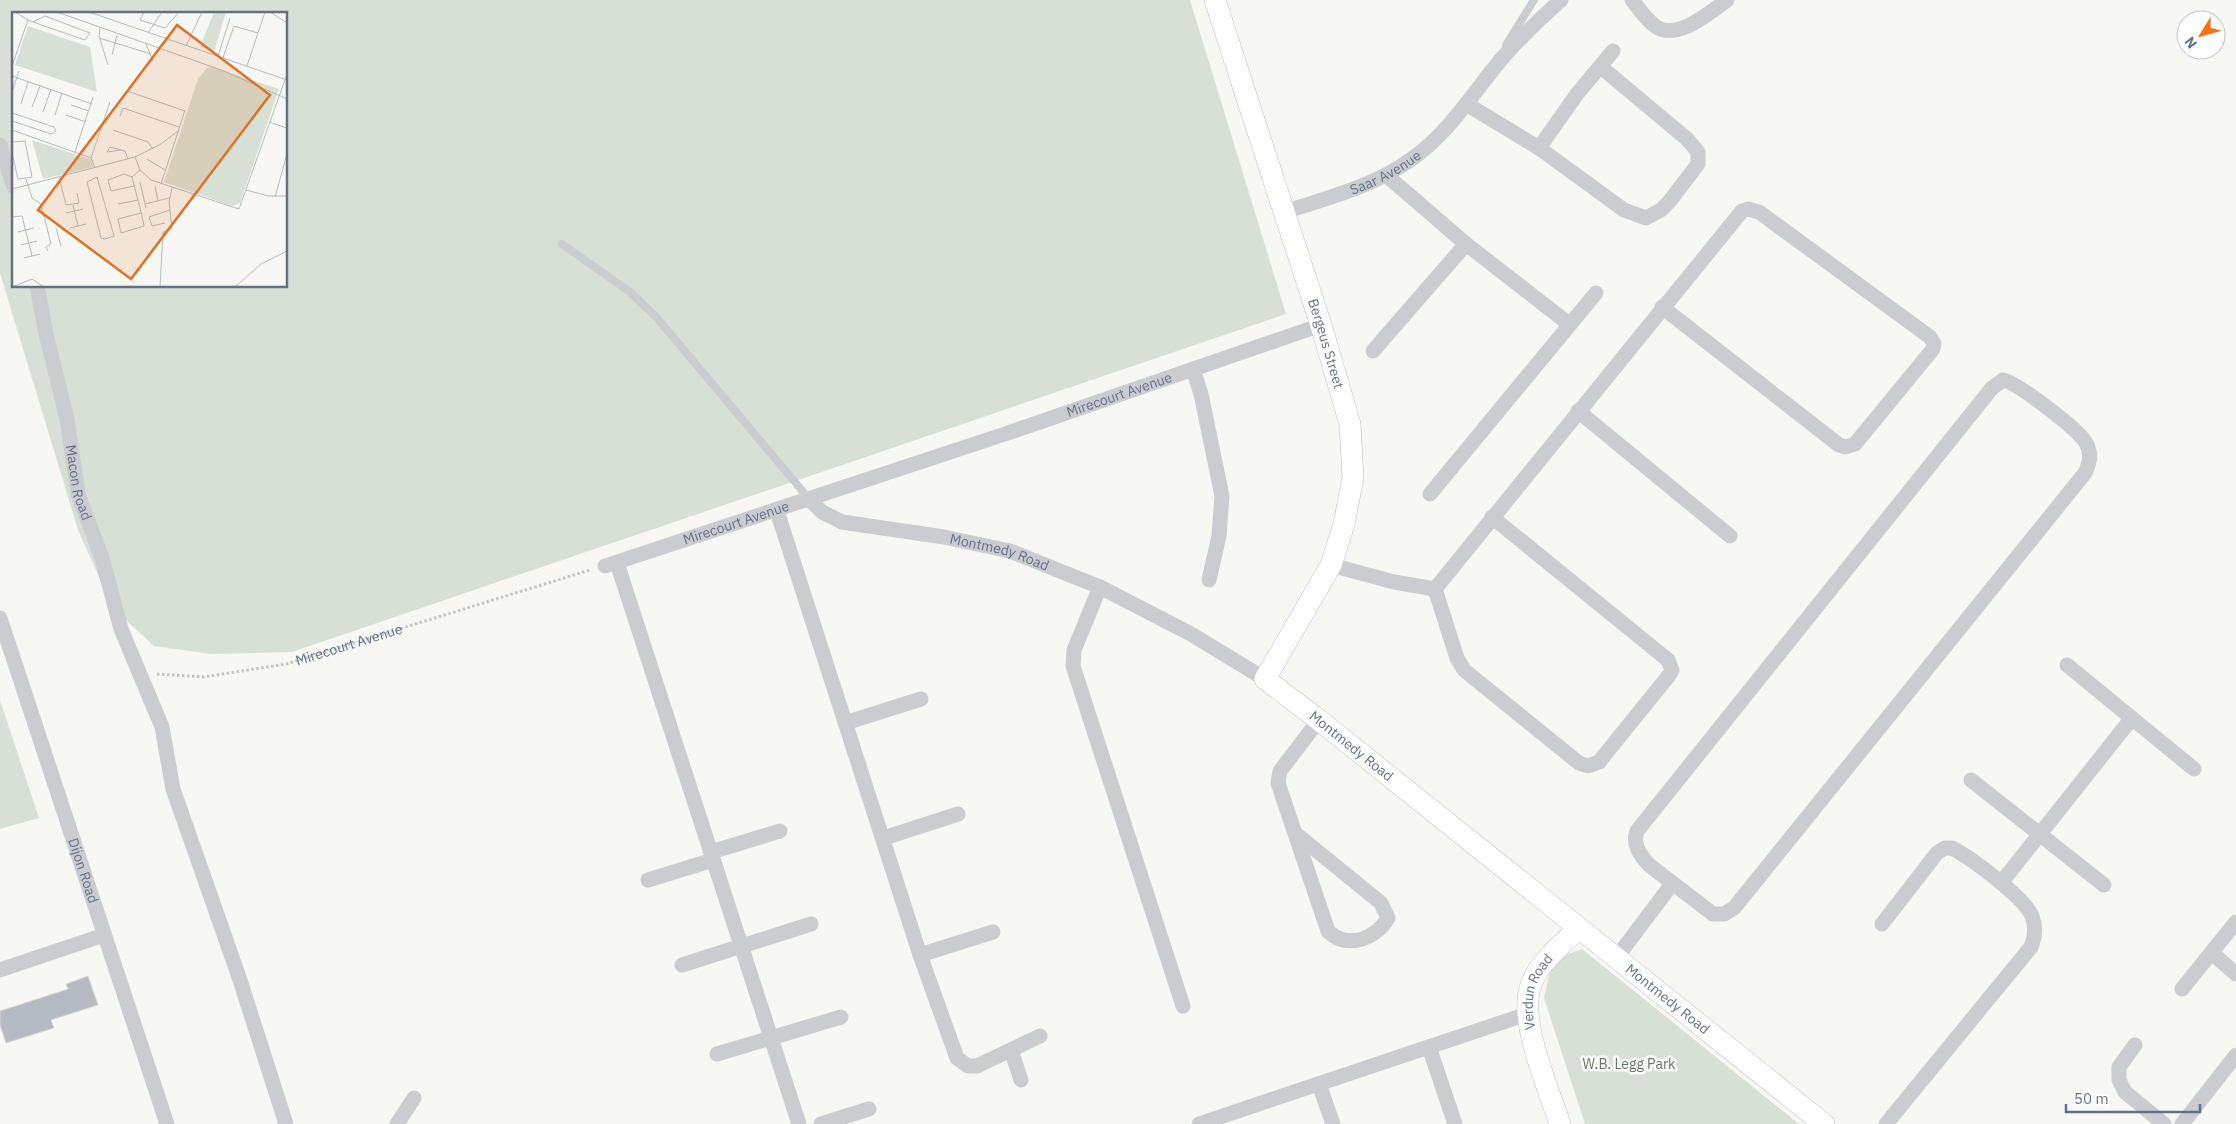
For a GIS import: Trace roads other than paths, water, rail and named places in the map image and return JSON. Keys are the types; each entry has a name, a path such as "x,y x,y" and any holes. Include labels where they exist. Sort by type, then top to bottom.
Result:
{"street":[{"name":"Bergeus Street","path":"1215,0 1321,325 1350,424 1353,478 1344,524 1331,565 1265,680"},
{"name":"Saar Avenue","path":"1284,212 1386,175 1414,158 1436,139 1468,105 1484,81 1531,26 1561,0"},
{"path":"1632,0 1655,26 1670,30 1684,28 1727,0"},
{"path":"1538,148 1577,94 1613,51"},
{"path":"1468,105 1538,148 1624,210 1636,216 1646,218 1654,215 1669,202 1698,164 1698,152 1688,139 1601,67"},
{"path":"0,145 12,181"},
{"path":"1386,175 1466,244 1569,324"},
{"path":"1434,589 1492,517 1738,213 1752,209 1759,212 1930,337 1934,344 1933,349 1855,444 1846,447 1839,445 1662,307"},
{"path":"1373,350 1466,244"},
{"name":"Macon Road","path":"37,288 46,334 67,419 78,494 102,558 121,629 162,727 173,789 236,968 286,1124"},
{"path":"1430,494 1596,293"},
{"name":"Mirecourt Avenue","path":"712,856 611,564 810,500 1321,325"},
{"path":"1193,369 1201,394 1222,496 1219,536 1209,580"},
{"path":"2003,380 2010,382 2080,435 2090,452 2090,458 2084,473 1734,908 1724,914 1713,914 1672,884 1640,856 1636,842 1640,826 1992,388 2003,380"},
{"path":"1578,411 1730,536"},
{"name":"Montmedy Road","path":"810,500 822,512 842,522 944,537 1010,552 1100,587 1191,634 1265,680 1319,720 1824,1124"},
{"path":"777,511 884,838 920,955 954,1050 961,1063 968,1066 977,1066 1040,1036"},
{"path":"1434,589 1457,658 1464,670 1579,763 1588,766 1599,762 1670,674 1671,665 1668,660 1492,517"},
{"path":"1331,565 1394,582 1434,589"},
{"path":"1100,587 1074,650 1073,666 1183,1006"},
{"name":"Dijon Road","path":"1,624 167,1124"},
{"path":"2067,665 2194,769"},
{"path":"845,723 921,699"},
{"path":"2001,883 2132,718"},
{"path":"1295,833 1381,903 1388,918 1384,926 1374,934 1359,939 1345,942 1335,939 1324,922 1278,783 1279,777 1290,757 1319,720"},
{"path":"1971,780 2104,885"},
{"path":"884,838 958,814"},
{"path":"648,880 780,831"},
{"path":"1882,924 1937,853 1945,848 1952,848 1961,852 2022,902 2032,918 2034,937 2031,947 1886,1124"},
{"path":"712,856 799,1124"},
{"path":"1617,958 1672,884"},
{"path":"2182,989 2236,922"},
{"path":"682,965 811,924"},
{"name":"Verdun Road","path":"1560,1124 1526,1014 1527,995 1532,980 1544,961 1579,928"},
{"path":"920,955 993,932"},
{"path":"0,970 104,936"},
{"path":"2212,953 2236,974"},
{"path":"1205,1123 1526,1014"},
{"path":"717,1054 841,1017"},
{"path":"2135,1046 2119,1067 2121,1086 2125,1092 2164,1124"},
{"path":"1429,1047 1455,1124"},
{"path":"1010,1050 1021,1080"},
{"path":"2182,1124 2236,1055"},
{"path":"1319,1084 1333,1124"},
{"path":"397,1124 414,1098"},
{"path":"821,1124 870,1109"}],"lane":[{"path":"1484,81 1534,0"},
{"path":"562,244 630,292 657,318 810,500"}],"park label":[{"name":"W.B. Legg Park","path":"1629,1064"}]}
